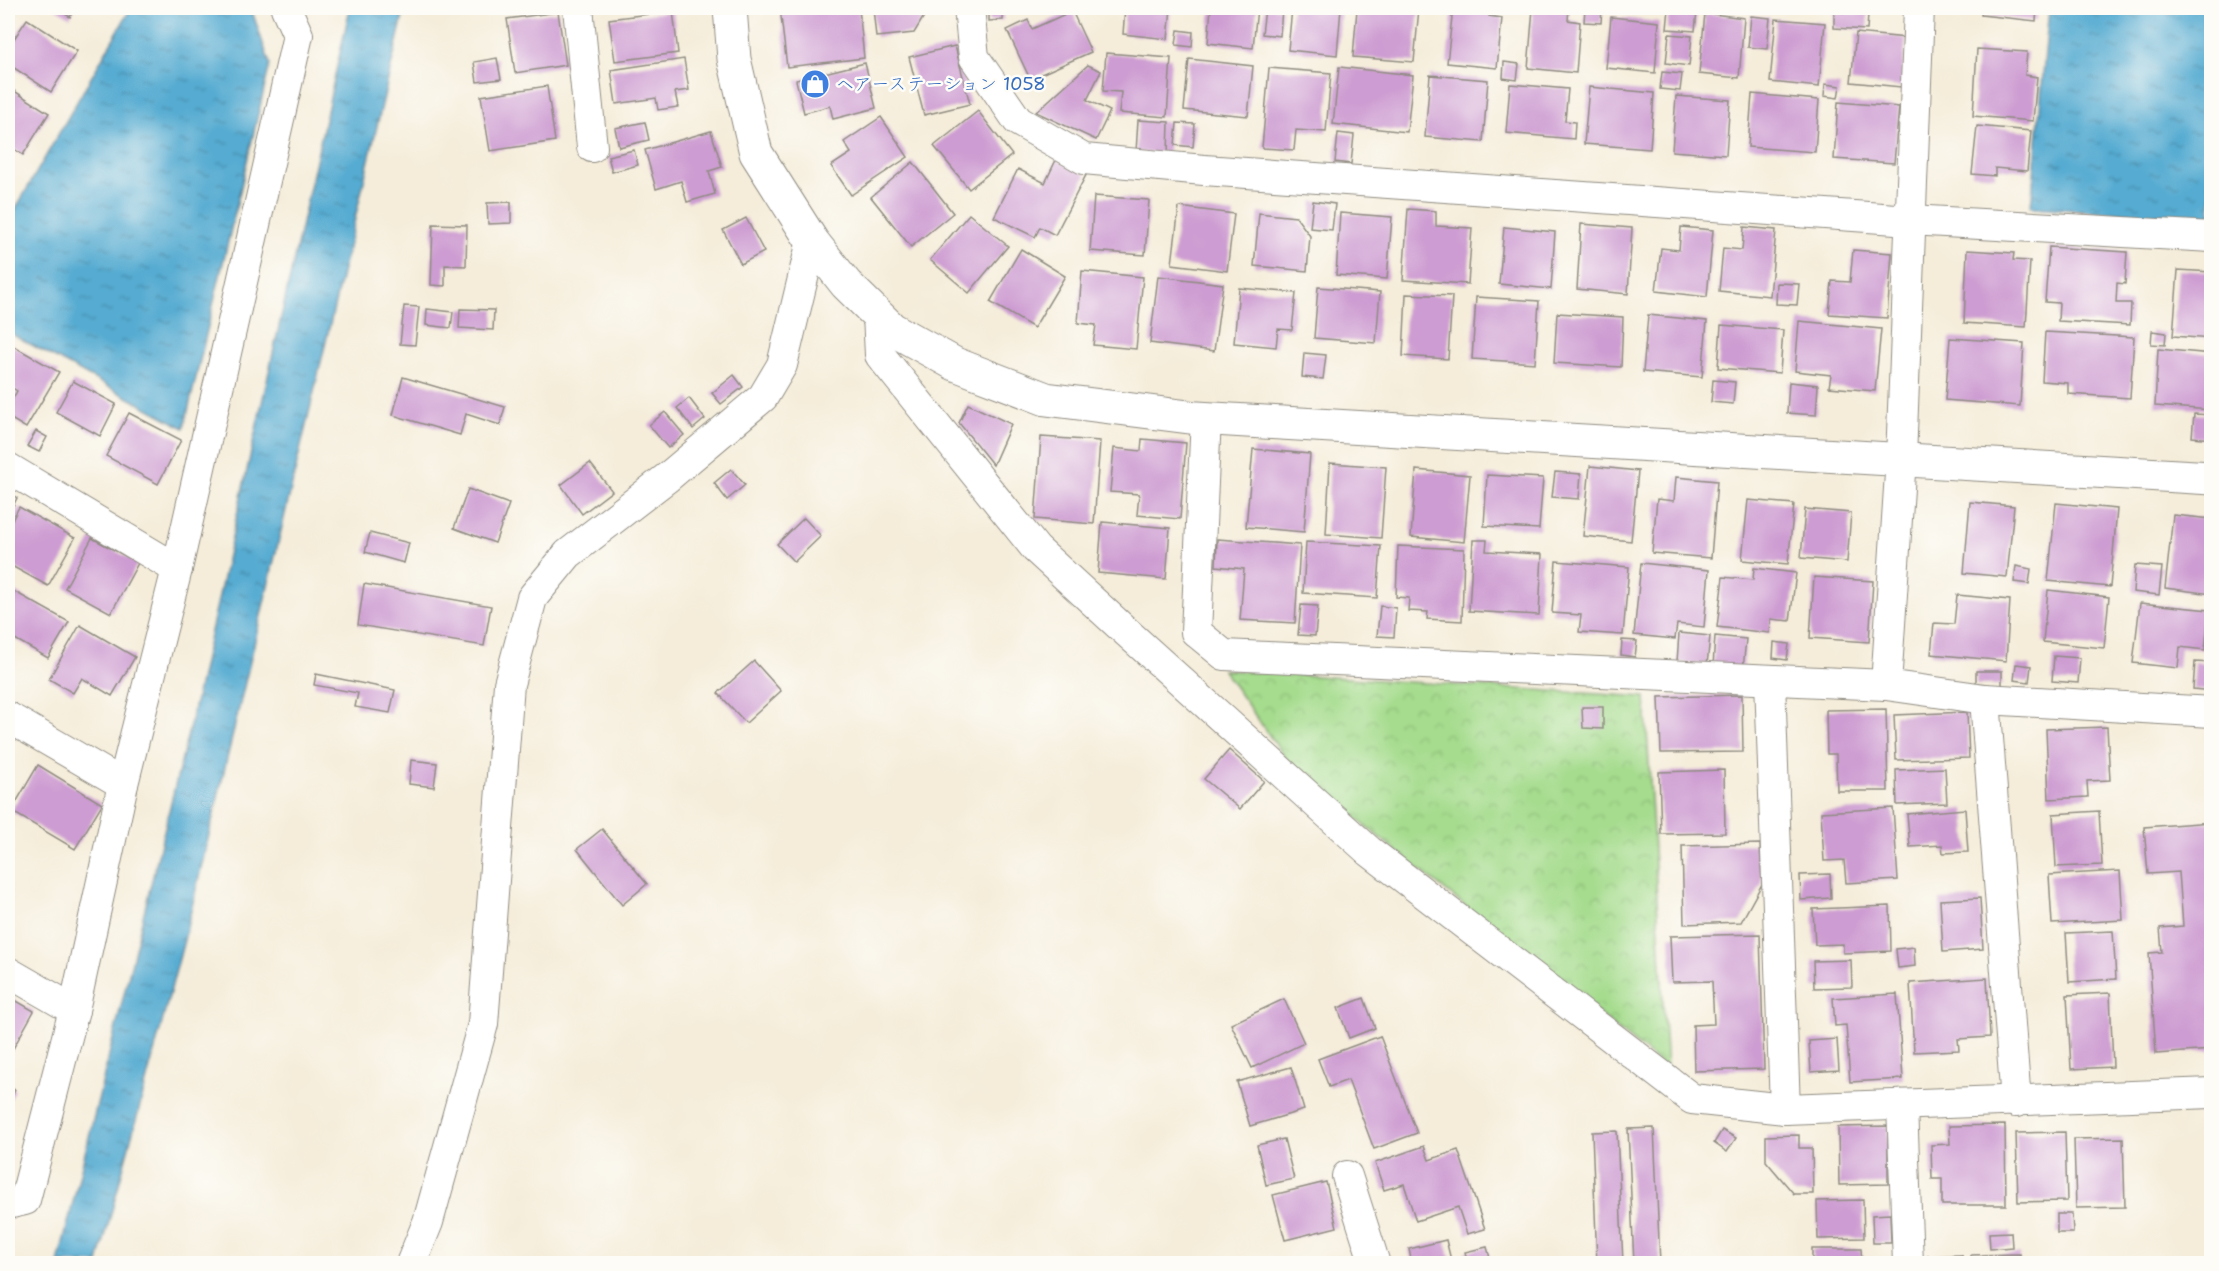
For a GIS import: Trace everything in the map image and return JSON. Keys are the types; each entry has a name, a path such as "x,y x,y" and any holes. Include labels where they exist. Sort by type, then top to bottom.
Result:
{"street":[{"path":"8,1204 25,1200 74,1010 123,784 177,569 298,35 286,8"},
{"path":"578,8 592,147"},
{"path":"730,8 734,59 756,153 812,241 846,284 892,329 955,364 1046,399 1206,418 2211,478"},
{"path":"969,8 974,57 1018,122 1084,159 1216,171 1910,220 2211,237"},
{"path":"1886,685 1901,458 1919,8"},
{"path":"411,1263 428,1222 483,1024 509,684 532,598 568,554 668,477 763,397 782,365 812,241"},
{"path":"878,315 880,355 1036,549 1369,851 1692,1099 1785,1108 2016,1102 2211,1093"},
{"path":"1206,418 1196,632 1224,655 1886,685 1985,699 2211,712"},
{"path":"8,468 177,569"},
{"path":"1178,679 1209,643"},
{"path":"1770,680 1785,1108"},
{"path":"1985,699 2016,1102"},
{"path":"8,717 123,784"},
{"path":"8,972 74,1010"},
{"path":"1902,1106 1908,1263"},
{"path":"1347,1176 1376,1263"}],"green space":[{"path":"1223,670 1645,697 1667,1069 1291,766"}],"water":[{"path":"131,8 251,8 270,64 184,428 8,332 8,222"},
{"path":"350,8 405,8 184,940 98,1263 58,1263 191,721"},
{"path":"2049,8 2211,8 2211,219 2031,207"}],"building":[{"path":"55,8 75,8 70,17"},
{"path":"780,8 859,8 864,58 787,67"},
{"path":"873,8 929,8 914,33 876,37"},
{"path":"1125,8 1171,8 1168,39 1123,34"},
{"path":"1211,8 1257,8 1253,48 1208,43"},
{"path":"1265,8 1282,8 1280,36 1262,34"},
{"path":"1292,8 1341,8 1337,55 1288,50"},
{"path":"1383,8 1419,8 1414,62 1353,57 1357,9 1383,11"},
{"path":"1453,8 1490,8 1489,16 1502,18 1497,68 1447,63"},
{"path":"1533,8 1569,8 1568,20 1580,22 1576,73 1528,68"},
{"path":"1585,8 1602,8 1601,23 1584,22"},
{"path":"1669,8 1697,11 1695,31 1667,29"},
{"path":"1982,8 2037,8 2036,21 1981,15"},
{"path":"1003,9 1003,20 989,21 989,10"},
{"path":"673,11 678,53 615,61 609,19"},
{"path":"1072,11 1091,52 1030,79 1007,30 1028,20 1032,29"},
{"path":"558,12 566,65 515,73 507,19"},
{"path":"1834,12 1868,14 1867,30 1834,28"},
{"path":"1705,13 1744,18 1739,78 1699,74"},
{"path":"1751,16 1770,18 1767,49 1748,47"},
{"path":"1611,17 1659,22 1655,73 1606,68"},
{"path":"27,19 77,51 51,92 8,64 8,48"},
{"path":"1776,19 1825,23 1819,87 1770,82"},
{"path":"1178,30 1193,32 1192,47 1176,45"},
{"path":"1856,33 1906,38 1901,87 1851,82"},
{"path":"1669,34 1692,36 1689,66 1666,63"},
{"path":"955,46 970,104 924,115 909,57"},
{"path":"1977,49 2027,52 2025,75 2037,77 2033,121 1973,116"},
{"path":"1106,53 1171,58 1167,117 1119,113 1121,92 1103,91"},
{"path":"497,58 501,79 477,82 474,62"},
{"path":"684,59 689,90 675,92 678,107 658,110 656,98 616,104 611,70"},
{"path":"1189,59 1253,66 1248,116 1184,110"},
{"path":"1504,62 1519,64 1517,80 1503,78"},
{"path":"865,63 876,108 833,119 830,106 804,113 796,80"},
{"path":"1088,65 1101,71 1087,100 1110,111 1096,140 1036,112"},
{"path":"1339,67 1413,75 1407,132 1333,124"},
{"path":"1269,68 1331,73 1326,132 1296,130 1294,150 1262,148"},
{"path":"1662,72 1682,74 1680,91 1660,89"},
{"path":"1430,75 1488,80 1483,142 1425,137"},
{"path":"1510,84 1568,89 1565,121 1575,122 1574,139 1506,133"},
{"path":"1825,84 1840,86 1838,98 1824,96"},
{"path":"547,86 555,141 490,151 481,96"},
{"path":"8,87 49,113 23,155 8,145"},
{"path":"1589,87 1654,93 1650,149 1584,144"},
{"path":"1752,94 1819,100 1815,152 1748,147"},
{"path":"1676,96 1730,100 1726,155 1672,151"},
{"path":"1838,102 1899,107 1894,163 1834,159"},
{"path":"978,111 1012,155 969,189 934,146"},
{"path":"881,117 908,157 851,195 831,166 851,153 844,142"},
{"path":"1138,120 1169,122 1168,154 1136,152"},
{"path":"645,122 649,140 619,147 615,128"},
{"path":"1177,123 1195,124 1193,147 1175,145"},
{"path":"1977,126 2031,131 2027,171 1995,168 1995,176 1972,174"},
{"path":"711,131 722,167 709,171 715,194 687,202 681,181 656,189 645,150"},
{"path":"1338,133 1354,135 1351,164 1335,162"},
{"path":"634,150 638,165 612,172 608,156"},
{"path":"1056,160 1086,175 1055,235 1040,227 1035,237 994,217 1018,169 1045,183"},
{"path":"913,162 953,213 911,247 871,197"},
{"path":"1094,196 1149,200 1145,255 1090,251"},
{"path":"1313,201 1335,204 1332,230 1310,228"},
{"path":"511,202 511,223 488,224 487,203"},
{"path":"1179,207 1234,214 1227,271 1172,264"},
{"path":"1408,209 1436,211 1436,226 1472,228 1468,284 1403,280"},
{"path":"1259,213 1296,217 1310,236 1307,271 1254,266"},
{"path":"1340,213 1392,217 1387,279 1336,275"},
{"path":"969,214 1008,246 969,293 930,260"},
{"path":"746,218 764,252 741,264 723,230"},
{"path":"433,224 467,225 466,266 445,265 445,286 431,285"},
{"path":"1581,224 1632,228 1628,294 1577,289"},
{"path":"1504,227 1555,232 1551,289 1499,284"},
{"path":"1681,227 1713,230 1707,297 1656,291 1661,248 1679,250"},
{"path":"1744,227 1776,230 1770,296 1719,291 1723,248 1742,250"},
{"path":"2049,247 2127,252 2125,284 2117,283 2116,303 2131,303 2130,325 2058,321 2059,303 2045,302"},
{"path":"1021,249 1065,276 1034,328 990,302"},
{"path":"1853,250 1892,253 1887,318 1829,314 1832,281 1850,282"},
{"path":"1967,250 2014,253 2013,260 2030,261 2026,327 1964,323"},
{"path":"2178,270 2212,272 2212,339 2173,336"},
{"path":"1082,271 1143,277 1136,349 1093,345 1096,325 1078,323"},
{"path":"1158,276 1223,284 1214,351 1150,343"},
{"path":"1777,283 1799,284 1797,305 1776,304"},
{"path":"1318,287 1380,292 1376,343 1314,338"},
{"path":"1239,288 1296,293 1292,330 1278,329 1276,347 1234,343"},
{"path":"1406,294 1452,296 1448,359 1403,356"},
{"path":"1476,297 1539,301 1535,363 1472,359"},
{"path":"404,306 419,307 415,345 400,344"},
{"path":"427,309 453,312 451,328 426,325"},
{"path":"460,309 494,310 493,330 459,328"},
{"path":"1557,313 1623,317 1621,367 1554,363"},
{"path":"1648,315 1707,321 1702,377 1643,372"},
{"path":"1799,321 1881,329 1875,391 1829,387 1831,375 1795,371"},
{"path":"1721,325 1783,330 1780,373 1718,368"},
{"path":"2152,331 2166,333 2165,345 2151,344"},
{"path":"2045,332 2134,337 2130,398 2068,394 2068,383 2042,381"},
{"path":"1950,338 2024,343 2020,406 1945,400"},
{"path":"8,343 59,372 26,428 8,417 8,407 17,391 8,385"},
{"path":"2158,349 2212,354 2212,410 2155,406"},
{"path":"1304,353 1326,355 1323,379 1302,377"},
{"path":"734,375 743,387 721,404 712,393"},
{"path":"403,377 505,407 500,425 466,414 460,435 393,415"},
{"path":"1713,380 1735,382 1733,404 1711,402"},
{"path":"73,381 116,404 100,436 56,412"},
{"path":"1789,382 1818,385 1816,415 1787,413"},
{"path":"689,398 705,419 693,429 677,408"},
{"path":"968,404 1011,424 993,465 959,423"},
{"path":"665,412 684,435 668,448 649,425"},
{"path":"129,413 181,440 158,484 106,456"},
{"path":"2194,414 2212,415 2212,439 2192,437"},
{"path":"36,431 47,437 39,452 27,446"},
{"path":"1041,437 1100,441 1094,524 1035,519"},
{"path":"1142,439 1186,443 1180,519 1137,515 1139,494 1110,492 1114,448 1141,451"},
{"path":"1253,449 1310,454 1304,532 1246,527"},
{"path":"590,463 612,491 582,514 561,485"},
{"path":"1330,463 1386,467 1381,538 1326,534"},
{"path":"1590,466 1638,471 1631,541 1583,536"},
{"path":"731,469 745,485 727,500 714,483"},
{"path":"1416,470 1470,475 1464,542 1411,537"},
{"path":"1555,472 1581,474 1579,499 1552,497"},
{"path":"1487,475 1543,478 1539,529 1484,526"},
{"path":"1676,477 1717,481 1711,558 1652,553 1657,499 1674,501"},
{"path":"468,489 509,504 495,543 454,528"},
{"path":"8,492 17,498 8,516"},
{"path":"1748,500 1794,504 1788,564 1742,560"},
{"path":"1970,502 2014,506 2007,577 1964,573"},
{"path":"2056,503 2117,509 2110,587 2048,581"},
{"path":"19,507 75,538 48,586 8,564 8,528"},
{"path":"1805,509 1851,513 1847,562 1801,558"},
{"path":"2173,515 2212,519 2212,594 2165,588"},
{"path":"804,518 821,536 794,562 777,544"},
{"path":"1102,522 1170,528 1166,579 1098,573"},
{"path":"370,533 409,543 404,563 365,552"},
{"path":"92,538 138,563 111,613 65,588"},
{"path":"1217,539 1300,545 1295,623 1240,620 1244,569 1216,566"},
{"path":"1473,540 1487,540 1486,551 1542,554 1539,615 1469,611"},
{"path":"1306,542 1381,546 1377,598 1303,593"},
{"path":"1398,546 1464,549 1462,621 1427,619 1428,612 1408,611 1409,598 1396,597"},
{"path":"1556,561 1629,567 1623,635 1579,632 1581,615 1552,613"},
{"path":"1641,563 1709,570 1704,627 1677,624 1675,639 1634,635"},
{"path":"2135,565 2162,567 2159,595 2133,592"},
{"path":"2016,566 2031,569 2029,584 2014,582"},
{"path":"1754,568 1796,573 1790,621 1771,619 1770,633 1717,627 1723,577 1753,580"},
{"path":"1814,577 1873,581 1869,642 1810,638"},
{"path":"364,584 491,606 484,646 358,625"},
{"path":"2048,590 2109,597 2104,648 2043,642"},
{"path":"15,592 69,622 48,658 8,635 8,605"},
{"path":"1957,595 2010,600 2006,661 1931,654 1934,623 1954,624"},
{"path":"2140,603 2209,610 2205,650 2180,647 2178,668 2133,663"},
{"path":"1301,605 1318,606 1315,636 1298,635"},
{"path":"1380,606 1396,608 1394,637 1377,636"},
{"path":"80,625 135,657 112,696 82,678 73,693 49,679"},
{"path":"1679,633 1710,636 1707,665 1677,662"},
{"path":"1715,636 1746,639 1743,669 1713,666"},
{"path":"1622,640 1637,641 1635,657 1621,655"},
{"path":"1774,642 1789,644 1787,660 1773,658"},
{"path":"2054,656 2080,658 2078,683 2052,681"},
{"path":"754,661 781,691 746,723 718,693"},
{"path":"2195,662 2212,663 2212,691 2193,689"},
{"path":"2016,664 2031,666 2029,682 2014,680"},
{"path":"1976,671 2002,671 2002,685 1976,685"},
{"path":"316,674 395,690 390,713 355,707 358,693 314,685"},
{"path":"1742,695 1743,752 1661,753 1659,697"},
{"path":"1582,707 1603,707 1603,729 1583,728"},
{"path":"1886,709 1888,791 1837,791 1836,754 1827,754 1826,710"},
{"path":"1967,712 1969,758 1896,760 1894,715"},
{"path":"2107,727 2110,780 2087,781 2088,797 2049,799 2046,729"},
{"path":"1229,750 1264,781 1240,809 1204,779"},
{"path":"411,760 437,763 434,787 409,784"},
{"path":"38,765 102,804 75,849 11,811"},
{"path":"1945,768 1947,803 1897,805 1896,770"},
{"path":"1724,770 1725,833 1661,834 1659,772"},
{"path":"1893,808 1898,880 1846,883 1844,860 1824,861 1821,812"},
{"path":"1965,809 1968,852 1943,853 1942,845 1910,847 1907,814"},
{"path":"2099,811 2102,865 2056,867 2053,814"},
{"path":"2212,822 2212,1050 2156,1054 2149,953 2162,952 2160,928 2183,926 2179,872 2148,874 2144,827"},
{"path":"602,829 647,884 622,905 577,849"},
{"path":"1760,844 1762,884 1741,922 1684,924 1682,846"},
{"path":"2120,871 2123,920 2052,924 2049,875"},
{"path":"1830,874 1831,898 1801,900 1800,875"},
{"path":"1980,898 1983,949 1943,952 1940,900"},
{"path":"1890,906 1891,951 1843,953 1843,944 1815,945 1813,909"},
{"path":"2113,931 2116,979 2069,982 2066,933"},
{"path":"1760,934 1764,1069 1694,1071 1693,1025 1714,1024 1712,981 1672,982 1670,936"},
{"path":"1914,947 1915,966 1898,968 1896,949"},
{"path":"1851,960 1852,987 1814,988 1813,961"},
{"path":"1987,978 1990,1037 1958,1039 1959,1050 1914,1052 1910,983"},
{"path":"2110,993 2113,1067 2071,1069 2067,995"},
{"path":"1897,994 1903,1079 1850,1082 1846,1025 1835,1026 1833,998"},
{"path":"8,996 34,1011 10,1054 8,1053"},
{"path":"1364,998 1375,1028 1349,1038 1338,1008"},
{"path":"1284,999 1304,1043 1252,1068 1231,1024"},
{"path":"1380,1036 1417,1133 1374,1149 1348,1080 1329,1087 1318,1059"},
{"path":"1837,1039 1839,1070 1811,1072 1809,1041"},
{"path":"1291,1067 1304,1110 1250,1126 1237,1082"},
{"path":"8,1086 15,1090 8,1104"},
{"path":"2005,1125 2006,1205 1942,1205 1942,1179 1932,1179 1931,1145 1950,1144 1949,1126"},
{"path":"1888,1126 1888,1184 1839,1185 1838,1127"},
{"path":"1654,1128 1660,1264 1634,1264 1628,1129"},
{"path":"1722,1130 1736,1138 1727,1152 1714,1143"},
{"path":"1617,1131 1623,1264 1597,1264 1592,1132"},
{"path":"2065,1132 2067,1201 2018,1202 2016,1133"},
{"path":"1799,1135 1799,1148 1812,1148 1813,1194 1794,1194 1766,1161 1766,1136"},
{"path":"2123,1138 2125,1207 2076,1208 2074,1139"},
{"path":"1284,1139 1294,1179 1266,1185 1257,1145"},
{"path":"1424,1146 1429,1160 1458,1150 1485,1229 1467,1234 1458,1207 1416,1221 1404,1184 1384,1190 1375,1163"},
{"path":"1326,1182 1337,1227 1285,1240 1273,1195"},
{"path":"1863,1200 1864,1238 1818,1239 1817,1201"},
{"path":"1890,1214 1891,1243 1873,1243 1872,1215"},
{"path":"2057,1214 2072,1214 2073,1233 2057,1233"},
{"path":"2011,1232 2012,1247 1990,1249 1989,1233"},
{"path":"1446,1240 1452,1264 1412,1264 1409,1249"},
{"path":"1487,1247 1491,1262 1468,1264 1465,1252"},
{"path":"1812,1249 1861,1249 1862,1264 1812,1264"},
{"path":"2020,1254 2020,1264 1971,1264 1971,1255"},
{"path":"1962,1255 1963,1264 1928,1264 1928,1256"}],"place":[{"name":"ヘアーステーション 1058","path":"815,84"}]}
